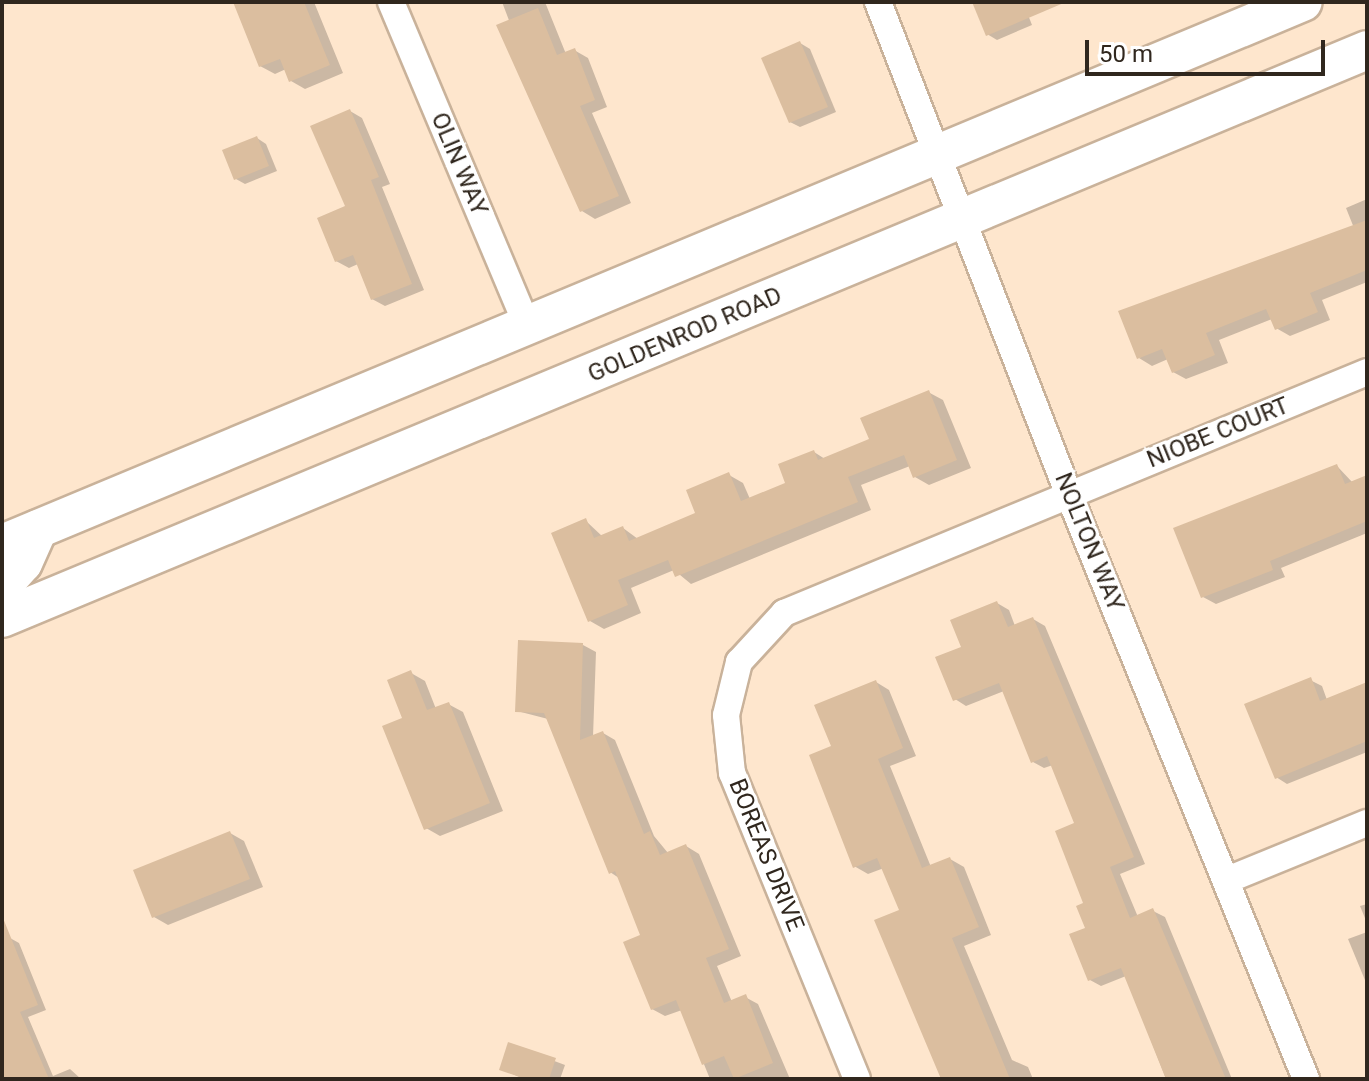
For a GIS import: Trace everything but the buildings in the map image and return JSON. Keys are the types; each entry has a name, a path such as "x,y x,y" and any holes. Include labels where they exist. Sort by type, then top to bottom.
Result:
{"main road":[{"path":"2,544 1303,2"},
{"name":"GOLDENROD ROAD","path":"2,618 1367,50"},
{"path":"2,586 23,563 38,529"}],"street":[{"name":"OLIN WAY","path":"391,2 527,326"},
{"name":"NOLTON WAY","path":"878,2 941,153 962,218 1069,495 1306,1079"},
{"name":"NIOBE COURT","path":"1069,495 1367,372"},
{"name":"BOREAS DRIVE","path":"857,1079 732,773 726,715 739,662 784,613 1069,495"},
{"path":"1227,880 1367,823"}]}
